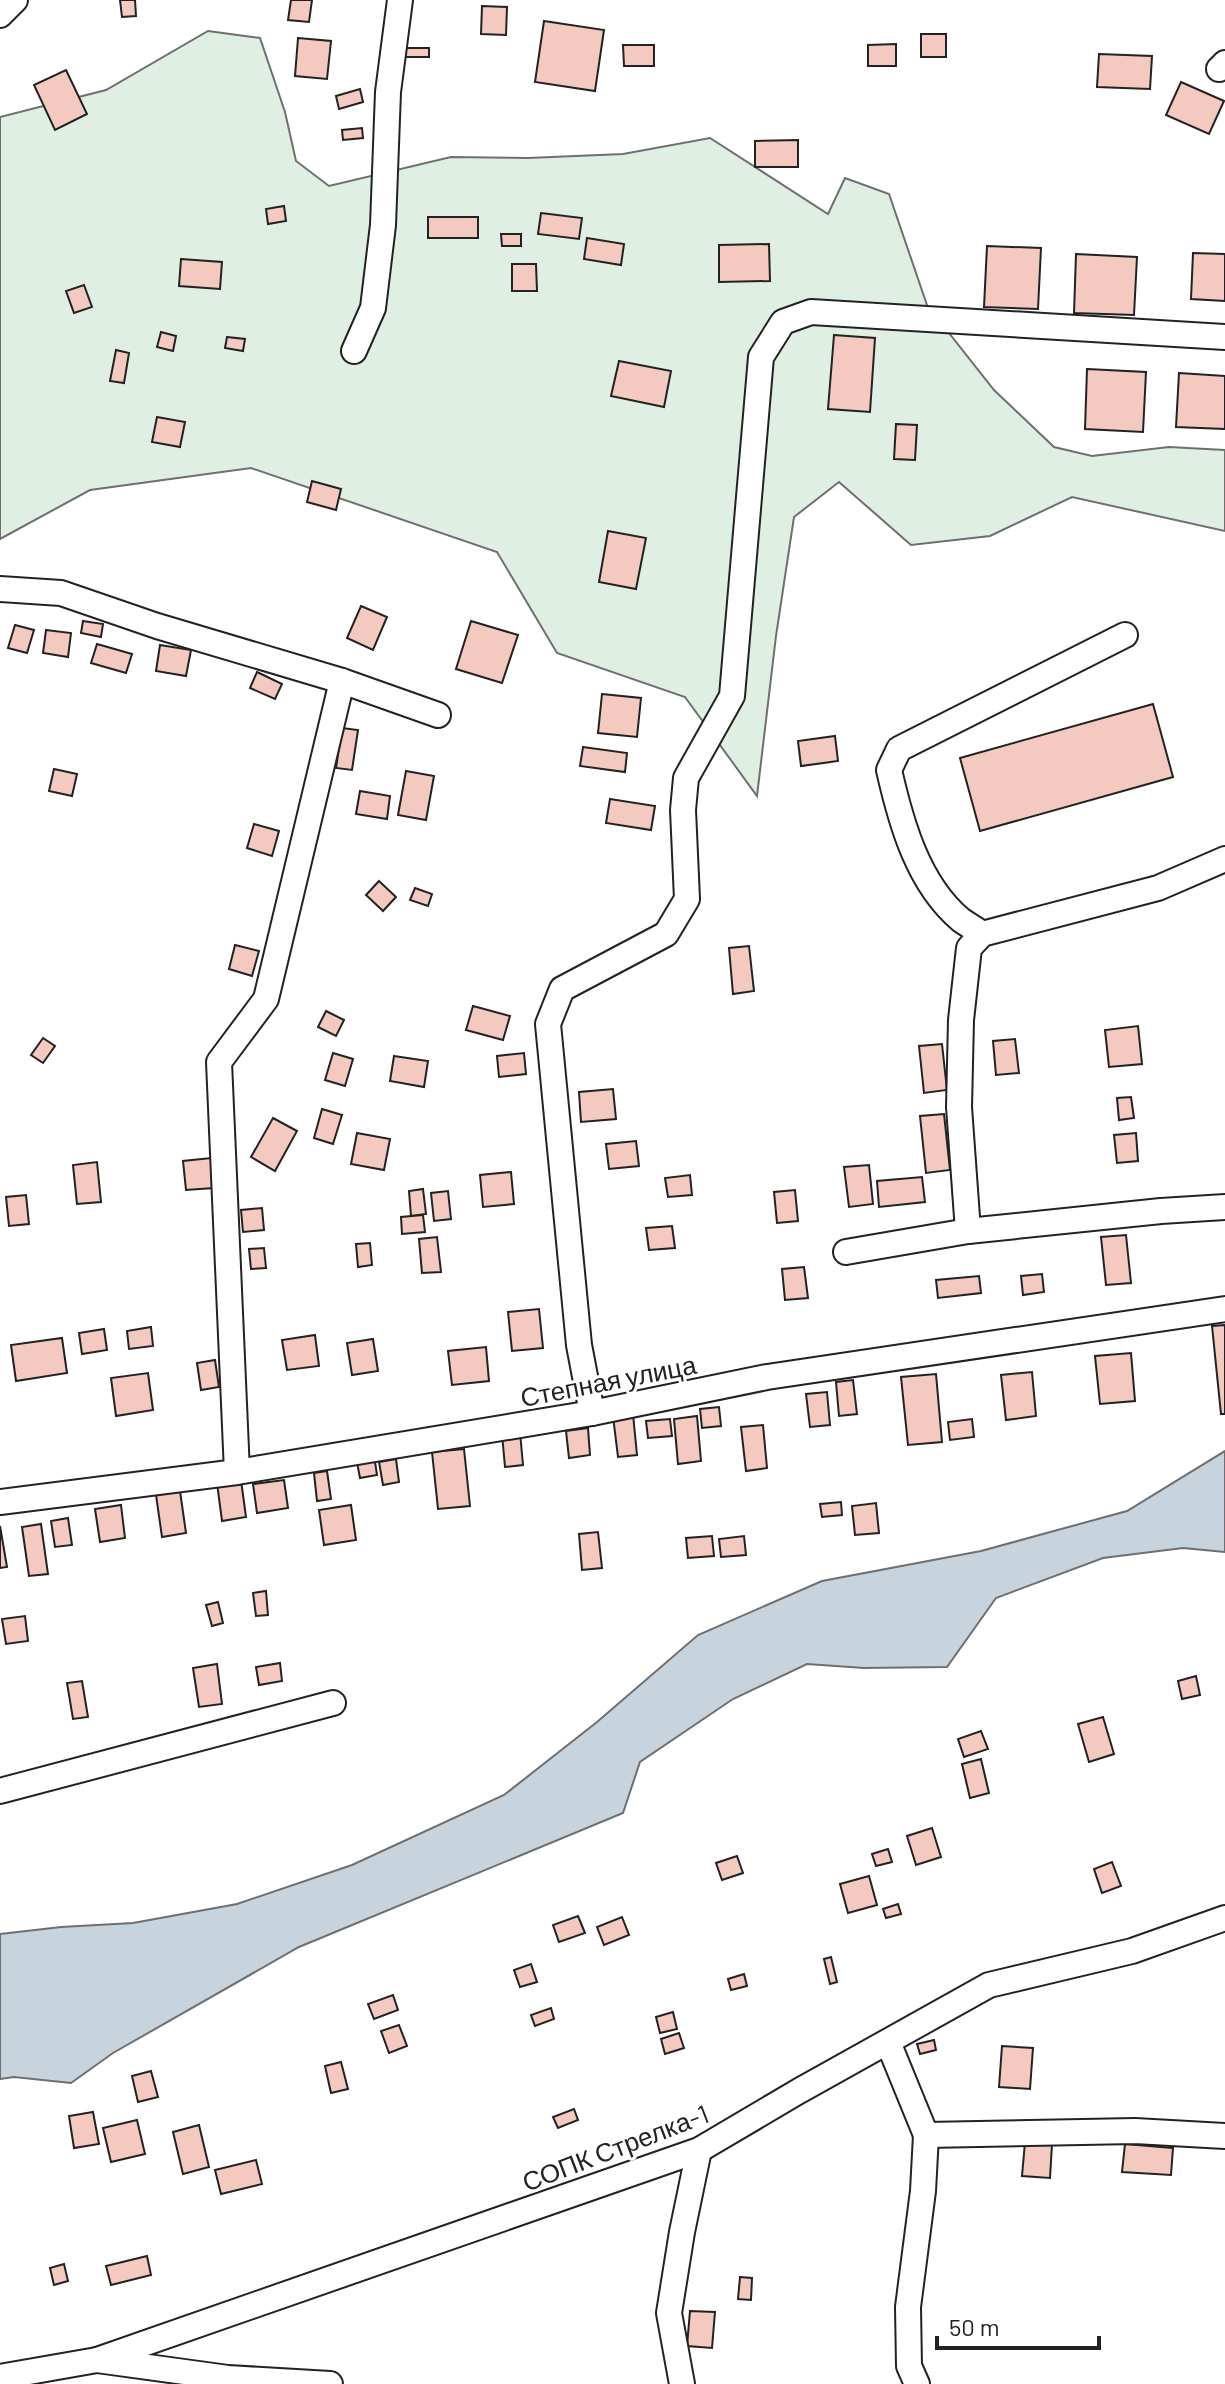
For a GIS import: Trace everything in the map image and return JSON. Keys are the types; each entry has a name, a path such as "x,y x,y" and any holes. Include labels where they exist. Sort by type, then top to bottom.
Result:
{"street":[{"path":"0,15 15,0"},
{"path":"354,351 373,308 383,225 388,92 400,0"},
{"path":"592,1413 579,1345 548,1024 562,989 666,934 687,899 683,810 686,778 732,696 761,357 783,322 811,312 1225,337"},
{"path":"0,589 61,593 157,626 342,681 438,715"},
{"path":"982,934 961,920 935,891 911,847 889,770 899,749 1125,635"},
{"path":"237,1472 219,1062 266,999 342,681"},
{"path":"968,1231 959,1107 961,1020 969,948 982,934 1158,888 1225,859"},
{"path":"846,1252 968,1231 1225,1207"},
{"name":"Степная улица","path":"0,1502 237,1472 592,1413 767,1377 1225,1309"},
{"path":"0,1791 333,1703"},
{"name":"СОПК Стрелка-1","path":"97,2360 699,2150 989,1985 1132,1951 1225,1918"},
{"path":"888,2042 926,2135 923,2191 908,2307 909,2366 917,2384"},
{"path":"926,2135 1135,2131 1225,2136"},
{"path":"682,2384 669,2313 699,2150"},
{"path":"0,2377 97,2360 228,2378 330,2384"}],"green space":[{"path":"208,31 260,38 285,112 296,161 329,186 451,157 623,154 710,138 828,214 845,178 889,194 927,305 994,390 1054,447 1092,456 1169,447 1225,450 1225,531 1072,497 990,536 911,545 839,482 794,517 757,796 685,697 557,653 497,552 251,468 90,490 0,539 0,117 106,90"}],"shaded area":[{"path":"1225,1451 1225,1552 1183,1548 1103,1558 996,1598 947,1667 864,1668 807,1664 733,1699 640,1762 623,1813 299,1947 113,2053 71,2083 14,2077 0,2079 0,1934 133,1923 237,1904 352,1865 504,1795 597,1722 698,1635 822,1581 981,1551 1127,1511"}],"building":[{"path":"120,0 135,0 136,16 122,17"},
{"path":"291,0 312,0 309,22 288,20"},
{"path":"482,6 507,7 506,35 481,34"},
{"path":"544,21 604,30 595,91 535,82"},
{"path":"921,34 946,34 946,57 921,57"},
{"path":"298,38 331,41 327,79 295,76"},
{"path":"896,44 896,66 868,66 868,45"},
{"path":"623,45 654,45 654,66 624,66"},
{"path":"399,48 429,48 429,57 399,57"},
{"path":"1099,54 1152,56 1150,89 1097,87"},
{"path":"66,70 87,114 55,130 34,85"},
{"path":"1181,82 1224,101 1209,134 1166,115"},
{"path":"360,89 363,102 339,109 336,96"},
{"path":"362,128 363,138 343,140 342,130"},
{"path":"798,140 798,167 755,167 755,141"},
{"path":"284,206 286,221 268,224 266,209"},
{"path":"541,213 582,218 579,239 538,234"},
{"path":"428,217 478,217 478,238 428,238"},
{"path":"501,234 521,234 521,246 502,246"},
{"path":"587,238 624,244 621,265 584,259"},
{"path":"769,244 770,281 719,282 719,245"},
{"path":"987,246 1041,248 1038,309 984,307"},
{"path":"1193,253 1225,254 1225,301 1191,299"},
{"path":"1076,254 1137,257 1134,315 1074,313"},
{"path":"181,259 222,262 220,289 179,286"},
{"path":"512,264 536,264 537,291 512,291"},
{"path":"84,285 92,307 74,313 66,291"},
{"path":"161,332 176,336 173,351 157,347"},
{"path":"834,335 875,338 870,412 828,409"},
{"path":"227,337 245,339 243,351 225,348"},
{"path":"116,350 129,353 124,383 110,381"},
{"path":"619,361 671,371 664,407 611,396"},
{"path":"1087,369 1146,372 1143,432 1085,429"},
{"path":"1179,373 1225,376 1225,429 1176,427"},
{"path":"157,417 185,422 180,447 152,442"},
{"path":"896,424 917,425 915,460 894,459"},
{"path":"312,481 341,489 336,510 307,502"},
{"path":"608,531 646,538 636,589 599,582"},
{"path":"361,606 387,617 373,650 347,638"},
{"path":"83,621 103,624 101,637 81,633"},
{"path":"471,621 518,635 502,683 456,669"},
{"path":"15,625 34,630 27,653 8,648"},
{"path":"46,630 71,633 68,657 43,653"},
{"path":"97,644 132,654 126,673 91,663"},
{"path":"160,645 191,650 186,676 156,671"},
{"path":"257,672 282,684 275,699 250,688"},
{"path":"602,694 641,698 637,737 598,733"},
{"path":"1153,704 1173,777 980,831 960,758"},
{"path":"342,728 358,730 352,770 336,768"},
{"path":"835,736 838,761 801,766 798,741"},
{"path":"583,747 627,753 625,772 580,766"},
{"path":"54,769 77,774 72,796 49,791"},
{"path":"406,771 434,776 426,820 398,815"},
{"path":"360,791 390,796 387,819 356,814"},
{"path":"610,799 655,806 651,830 606,823"},
{"path":"254,824 279,831 272,856 247,848"},
{"path":"379,881 396,897 383,911 366,895"},
{"path":"415,888 432,894 428,906 410,900"},
{"path":"235,945 259,951 252,976 229,969"},
{"path":"749,946 754,991 733,994 729,948"},
{"path":"473,1006 510,1016 503,1040 466,1030"},
{"path":"326,1011 344,1020 336,1036 318,1027"},
{"path":"1138,1026 1142,1064 1109,1067 1105,1030"},
{"path":"43,1038 55,1046 43,1063 31,1055"},
{"path":"1015,1039 1019,1073 996,1075 993,1041"},
{"path":"942,1044 947,1090 924,1093 919,1046"},
{"path":"333,1053 353,1059 345,1086 325,1080"},
{"path":"524,1053 526,1074 499,1077 497,1056"},
{"path":"394,1056 428,1061 424,1087 390,1081"},
{"path":"613,1089 616,1119 581,1122 579,1092"},
{"path":"1131,1097 1134,1118 1119,1120 1117,1098"},
{"path":"322,1109 342,1115 333,1144 314,1138"},
{"path":"944,1114 950,1170 926,1173 920,1116"},
{"path":"273,1118 297,1131 275,1171 251,1157"},
{"path":"357,1133 390,1139 384,1170 351,1164"},
{"path":"1136,1133 1138,1161 1117,1163 1114,1135"},
{"path":"636,1141 639,1166 609,1169 606,1144"},
{"path":"211,1158 214,1188 186,1190 183,1161"},
{"path":"97,1162 101,1202 77,1204 73,1165"},
{"path":"869,1165 873,1204 849,1207 844,1167"},
{"path":"511,1172 514,1204 483,1207 480,1175"},
{"path":"690,1175 692,1195 668,1197 665,1178"},
{"path":"922,1177 925,1202 879,1207 877,1181"},
{"path":"423,1189 426,1214 411,1216 409,1191"},
{"path":"795,1190 798,1221 777,1223 774,1192"},
{"path":"448,1191 451,1219 434,1221 431,1193"},
{"path":"26,1195 29,1224 9,1226 6,1197"},
{"path":"262,1208 264,1230 243,1232 241,1210"},
{"path":"423,1215 425,1232 402,1234 401,1217"},
{"path":"672,1226 675,1248 649,1250 646,1228"},
{"path":"1126,1235 1131,1283 1106,1285 1101,1237"},
{"path":"437,1237 441,1272 422,1273 419,1239"},
{"path":"370,1243 372,1265 358,1267 356,1244"},
{"path":"264,1248 266,1268 251,1269 249,1249"},
{"path":"804,1267 808,1298 785,1300 782,1269"},
{"path":"1042,1274 1044,1292 1023,1295 1021,1276"},
{"path":"979,1276 981,1293 938,1298 936,1280"},
{"path":"539,1309 543,1348 512,1351 508,1312"},
{"path":"1225,1325 1225,1414 1221,1414 1212,1326"},
{"path":"151,1327 153,1346 129,1349 127,1331"},
{"path":"104,1329 107,1350 82,1354 79,1333"},
{"path":"315,1335 319,1366 287,1370 282,1340"},
{"path":"62,1338 67,1373 16,1381 11,1345"},
{"path":"373,1339 378,1371 352,1375 347,1343"},
{"path":"486,1347 489,1381 452,1385 448,1351"},
{"path":"1131,1353 1135,1401 1100,1404 1095,1356"},
{"path":"215,1360 219,1387 201,1390 197,1363"},
{"path":"1032,1372 1036,1416 1006,1420 1001,1375"},
{"path":"148,1373 153,1410 116,1416 111,1378"},
{"path":"936,1374 942,1442 908,1445 901,1377"},
{"path":"853,1380 857,1414 839,1416 836,1382"},
{"path":"827,1392 830,1425 810,1427 806,1394"},
{"path":"719,1407 721,1426 702,1428 700,1409"},
{"path":"633,1414 637,1455 618,1457 613,1416"},
{"path":"697,1416 701,1461 678,1464 674,1419"},
{"path":"670,1419 672,1436 648,1438 646,1421"},
{"path":"972,1419 974,1437 950,1440 948,1422"},
{"path":"763,1425 767,1468 746,1471 741,1427"},
{"path":"588,1428 590,1455 569,1458 566,1431"},
{"path":"520,1432 523,1465 505,1467 502,1434"},
{"path":"464,1449 470,1506 438,1509 432,1452"},
{"path":"374,1455 377,1475 360,1478 356,1457"},
{"path":"396,1459 399,1482 383,1485 379,1462"},
{"path":"327,1471 331,1499 317,1501 314,1473"},
{"path":"241,1480 246,1517 222,1521 217,1483"},
{"path":"284,1480 288,1508 257,1513 253,1484"},
{"path":"180,1491 186,1533 162,1537 156,1495"},
{"path":"841,1502 842,1515 822,1517 820,1504"},
{"path":"876,1503 879,1533 855,1535 852,1506"},
{"path":"121,1505 125,1538 100,1542 95,1509"},
{"path":"351,1505 356,1540 324,1545 319,1510"},
{"path":"68,1518 72,1545 55,1547 51,1521"},
{"path":"41,1524 48,1574 29,1576 22,1527"},
{"path":"0,1526 7,1567 0,1568"},
{"path":"598,1532 602,1568 582,1570 579,1534"},
{"path":"712,1536 714,1556 688,1558 686,1538"},
{"path":"744,1536 746,1555 721,1557 719,1539"},
{"path":"266,1591 268,1615 256,1616 253,1593"},
{"path":"218,1602 223,1623 212,1626 206,1605"},
{"path":"25,1616 28,1641 6,1644 2,1619"},
{"path":"280,1663 282,1681 259,1685 256,1667"},
{"path":"217,1664 222,1704 199,1707 193,1668"},
{"path":"1196,1676 1200,1695 1182,1699 1178,1681"},
{"path":"82,1681 88,1717 73,1719 67,1683"},
{"path":"1103,1717 1114,1754 1089,1762 1078,1724"},
{"path":"981,1731 988,1749 964,1757 958,1739"},
{"path":"981,1759 989,1793 970,1798 962,1764"},
{"path":"932,1828 941,1857 916,1865 907,1836"},
{"path":"888,1849 892,1862 876,1866 872,1854"},
{"path":"737,1856 743,1873 722,1880 716,1863"},
{"path":"1112,1862 1121,1886 1102,1893 1094,1869"},
{"path":"869,1876 877,1905 848,1913 840,1884"},
{"path":"898,1904 901,1914 886,1918 883,1909"},
{"path":"578,1916 585,1933 559,1942 553,1925"},
{"path":"622,1917 629,1935 604,1945 597,1927"},
{"path":"831,1957 837,1982 830,1984 824,1959"},
{"path":"531,1964 537,1982 520,1987 514,1970"},
{"path":"744,1974 747,1986 731,1990 728,1979"},
{"path":"393,1995 398,2010 374,2019 368,2004"},
{"path":"551,2008 554,2019 535,2026 531,2015"},
{"path":"673,2012 677,2029 660,2033 656,2017"},
{"path":"399,2025 407,2046 389,2053 381,2031"},
{"path":"679,2033 684,2048 665,2054 661,2039"},
{"path":"934,2040 936,2050 920,2054 917,2044"},
{"path":"1002,2046 1033,2048 1030,2089 999,2087"},
{"path":"341,2062 348,2089 331,2093 325,2066"},
{"path":"151,2071 158,2097 138,2102 132,2076"},
{"path":"574,2109 578,2120 558,2128 553,2117"},
{"path":"93,2112 99,2144 74,2148 69,2116"},
{"path":"137,2120 145,2154 111,2162 103,2128"},
{"path":"199,2125 209,2167 183,2174 173,2132"},
{"path":"1025,2142 1052,2144 1050,2178 1022,2176"},
{"path":"1125,2144 1173,2148 1171,2175 1122,2172"},
{"path":"256,2160 262,2184 221,2194 215,2170"},
{"path":"147,2256 151,2275 111,2285 106,2266"},
{"path":"64,2264 68,2281 54,2285 50,2268"},
{"path":"740,2277 752,2278 751,2300 738,2299"},
{"path":"690,2311 715,2312 712,2348 687,2346"}]}
